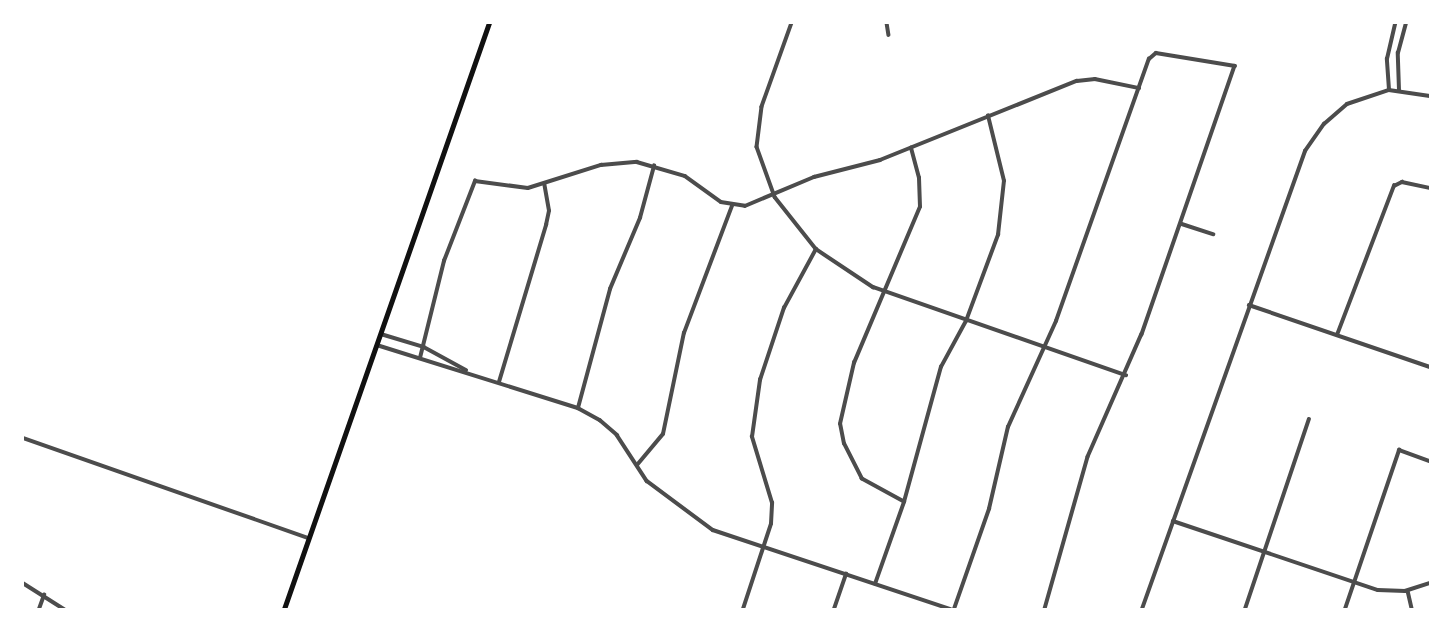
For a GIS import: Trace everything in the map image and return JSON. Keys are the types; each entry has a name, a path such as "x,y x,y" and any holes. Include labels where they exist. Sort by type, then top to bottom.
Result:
{"main road":[{"path":"284,609 489,23"}],"street":[{"path":"792,23 757,128 757,147 775,197 816,249 849,274 888,292 1126,375"},
{"path":"887,23 889,35"},
{"path":"1389,90 1387,59 1395,23"},
{"path":"1399,90 1398,54 1406,23"},
{"path":"377,345 578,408 609,427 647,481 681,510 713,530 952,609 989,509 1009,427 1046,347 1151,55 1235,66 1182,224 1126,375 1088,457 1045,609"},
{"path":"420,358 444,261 470,183 528,188 601,164 654,166 685,176 732,206 775,197 814,177 911,148 1077,81 1095,79 1139,88"},
{"path":"1142,609 1249,306 1312,139 1347,104 1389,90 1430,96"},
{"path":"875,584 904,502 941,367 966,321 992,257 1003,208 1000,152 988,116"},
{"path":"904,502 862,479 844,444 840,425 854,363 888,292 920,207 919,178 911,148"},
{"path":"578,408 610,289 640,218 654,166"},
{"path":"1337,335 1380,217 1398,183 1430,188"},
{"path":"499,382 546,225 549,211 544,184"},
{"path":"637,466 663,434 684,333 732,206"},
{"path":"1182,224 1213,234"},
{"path":"743,609 765,546 772,503 752,437 760,380 784,308 816,249"},
{"path":"1249,306 1429,366 1430,359"},
{"path":"381,334 424,347 474,374"},
{"path":"1245,609 1309,419"},
{"path":"23,438 309,538"},
{"path":"1345,609 1399,450 1430,461"},
{"path":"1173,521 1354,583 1392,592 1430,583"},
{"path":"834,609 846,574"},
{"path":"23,583 64,609"},
{"path":"1408,590 1412,609"},
{"path":"39,609 44,594"}]}
